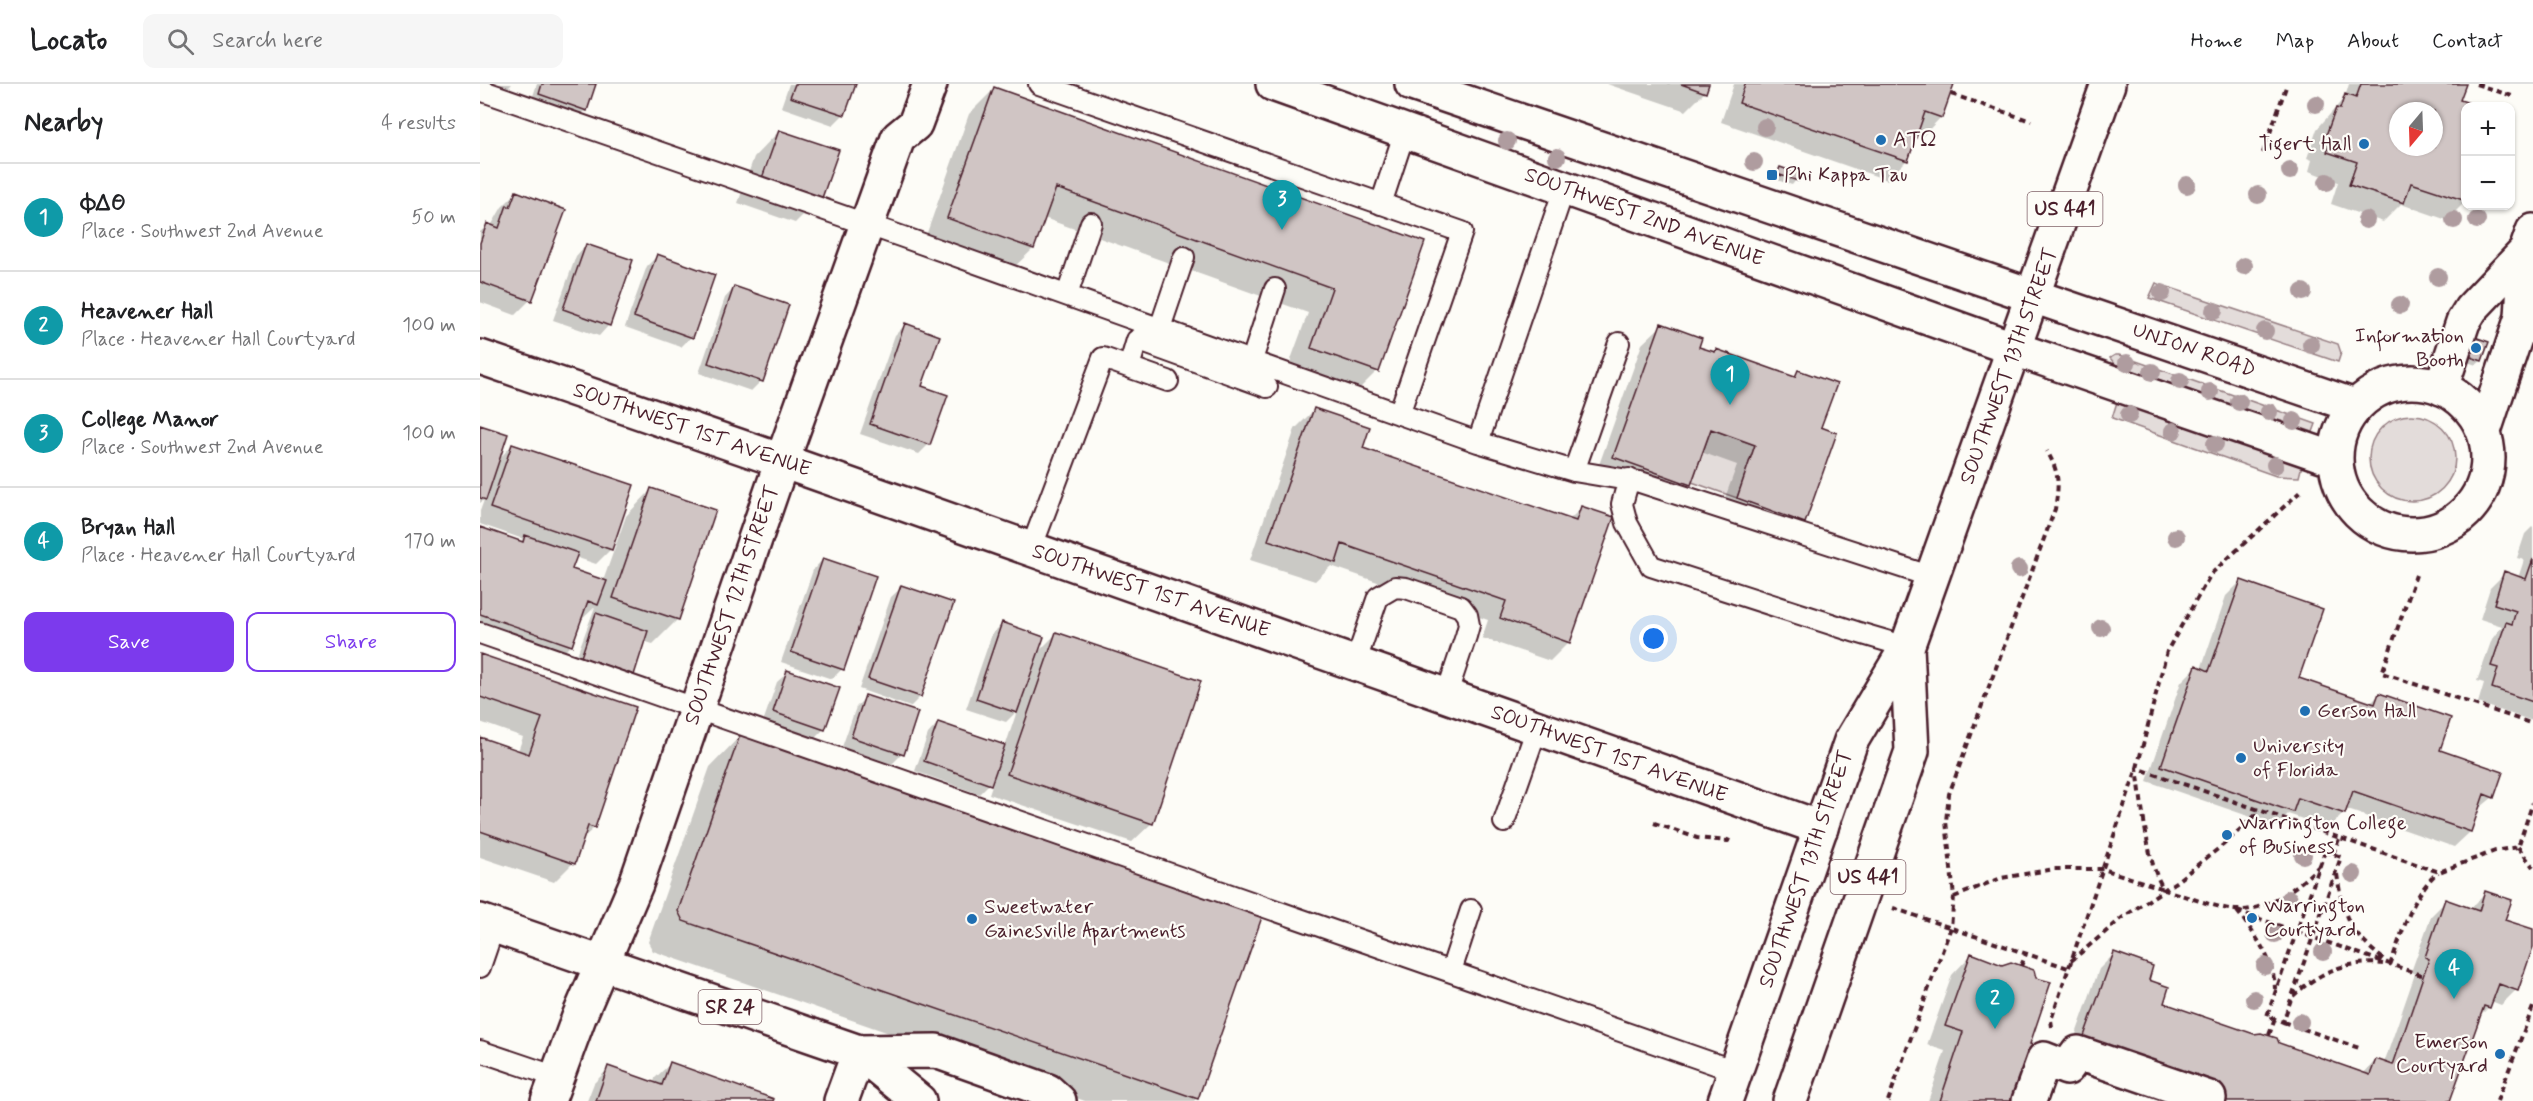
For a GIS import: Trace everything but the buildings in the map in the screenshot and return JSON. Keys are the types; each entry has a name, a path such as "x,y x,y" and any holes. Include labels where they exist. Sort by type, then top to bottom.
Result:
{"street":[{"name":"SOUTHWEST 12TH STREET","path":"552,1089 636,884 782,461 898,138 915,124 930,84"},
{"name":"SOUTHWEST 2ND AVENUE","path":"1273,84 2015,349"},
{"path":"1412,84 2033,296"},
{"name":"SOUTHWEST 13TH STREET","path":"1730,1086 1851,741 1907,646 2108,84"},
{"path":"2441,388 2463,322 2471,309 2530,241"},
{"path":"2484,431 2522,317 2530,241"},
{"name":"UNION ROAD","path":"2033,296 2355,406"},
{"path":"2015,349 2334,459"},
{"name":"SOUTHWEST 1ST AVENUE","path":"480,357 782,461 1821,828"},
{"path":"2418,381 2441,388 2455,395 2470,408 2484,431 2488,464 2484,483 2475,501 2453,522 2426,533 2406,534 2386,530 2368,521 2353,507 2342,490 2334,459 2339,432 2355,406 2378,388 2397,382 2418,381"},
{"name":"SOUTHWEST 13TH STREET","path":"1790,1101 1912,751 1907,646"},
{"name":"SR 24","path":"487,923 859,1052 936,1051 1048,1091 1059,1101"},
{"path":"841,1101 859,1052"},
{"name":"SR 24","path":"859,1052 919,1101"},
{"path":"2030,1101 2044,1059 2067,1068 2078,1053 2209,1098 2208,1101"}],"lane":[{"path":"1040,84 1096,93 1381,204 1462,232 1399,414"},
{"path":"480,90 1252,360 1478,442 1574,471 1629,479 1932,577"},
{"path":"1381,204 1406,131"},
{"path":"1478,442 1564,189"},
{"path":"1067,295 1091,224"},
{"path":"1160,328 1184,257"},
{"path":"1252,360 1275,289"},
{"path":"1129,367 1137,340 1267,387"},
{"path":"1574,471 1619,343"},
{"path":"1030,549 1103,358 1168,381"},
{"path":"1629,479 1622,504 1627,523 1651,566 1856,632 1907,646"},
{"path":"1355,664 1378,597 1395,587 1406,588 1461,607 1467,615 1469,625 1446,696"},
{"path":"480,633 1451,971 1730,1086"},
{"path":"1504,822 1537,728"},
{"path":"1451,971 1471,910"},
{"path":"480,967 487,923"},
{"path":"480,1051 552,1089"}],"path":[{"path":"2263,153 2287,84"},
{"path":"2476,84 2515,97"},
{"path":"1951,94 2031,121"},
{"path":"1888,1101 1951,927 1954,897 1946,821 1949,794 2055,509 2059,488 2057,470 2047,451"},
{"path":"2057,1064 2051,1020 2137,768 2167,651 2211,574 2301,491"},
{"path":"2416,575 2382,673 2533,724"},
{"path":"2137,768 2439,872"},
{"path":"2137,768 2149,845 2158,882 2165,890"},
{"path":"2518,847 2533,802"},
{"path":"2071,961 2121,918 2165,890 2223,845 2260,810"},
{"path":"1654,822 1697,838 1728,841 1730,836"},
{"path":"2333,854 2339,839"},
{"path":"2518,847 2533,867"},
{"path":"2390,965 2415,899 2439,872 2495,851 2518,847"},
{"path":"2283,1022 2341,857 2325,851 2267,1016 2283,1022 2362,1049"},
{"path":"2237,911 2273,901 2306,879 2320,865"},
{"path":"1954,897 2001,878 2054,870 2103,869 2237,911 2424,976"},
{"path":"2336,871 2341,902 2350,925 2362,941 2390,965"},
{"path":"1889,906 2068,968"},
{"path":"2237,911 2266,953 2275,974 2276,992"},
{"path":"2021,966 2026,954"},
{"path":"2291,998 2316,977 2331,969 2368,962 2390,965"},
{"path":"2497,1101 2533,1007"},
{"path":"2269,1035 2275,1019"}],"shaded area":[{"path":"2156,283 2338,344 2341,353 2338,362 2149,298"},
{"path":"2115,355 2316,424 2313,432 2116,365 2110,358"},
{"path":"2117,402 2302,465 2299,477 2276,476 2112,418"},
{"path":"2412,415 2429,418 2443,427 2452,441 2455,458 2452,475 2443,489 2429,498 2412,501 2395,498 2381,489 2372,475 2369,458 2372,441 2381,427 2395,418"},
{"path":"1711,429 1755,445 1737,498 1692,482"}],"place":[{"name":"ΑΤΩ","path":"1881,140"},
{"name":"Tigert Hall","path":"2364,144"},
{"name":"Phi Kappa Tau","path":"1772,175"},
{"name":"College Manor","path":"1282,230"},
{"name":"Information Booth","path":"2476,348"},
{"name":"ΦΔΘ","path":"1730,405"},
{"name":"Gerson Hall","path":"2305,711"},
{"name":"University of Florida","path":"2241,758"},
{"name":"Warrington College of Business","path":"2227,835"},
{"name":"Warrington Courtyard","path":"2252,918"},
{"name":"Sweetwater Gainesville Apartments","path":"972,919"},
{"name":"Bryan Hall","path":"2454,999"},
{"name":"Heavener Hall","path":"1995,1029"},
{"name":"Emerson Courtyard","path":"2500,1054"}]}
